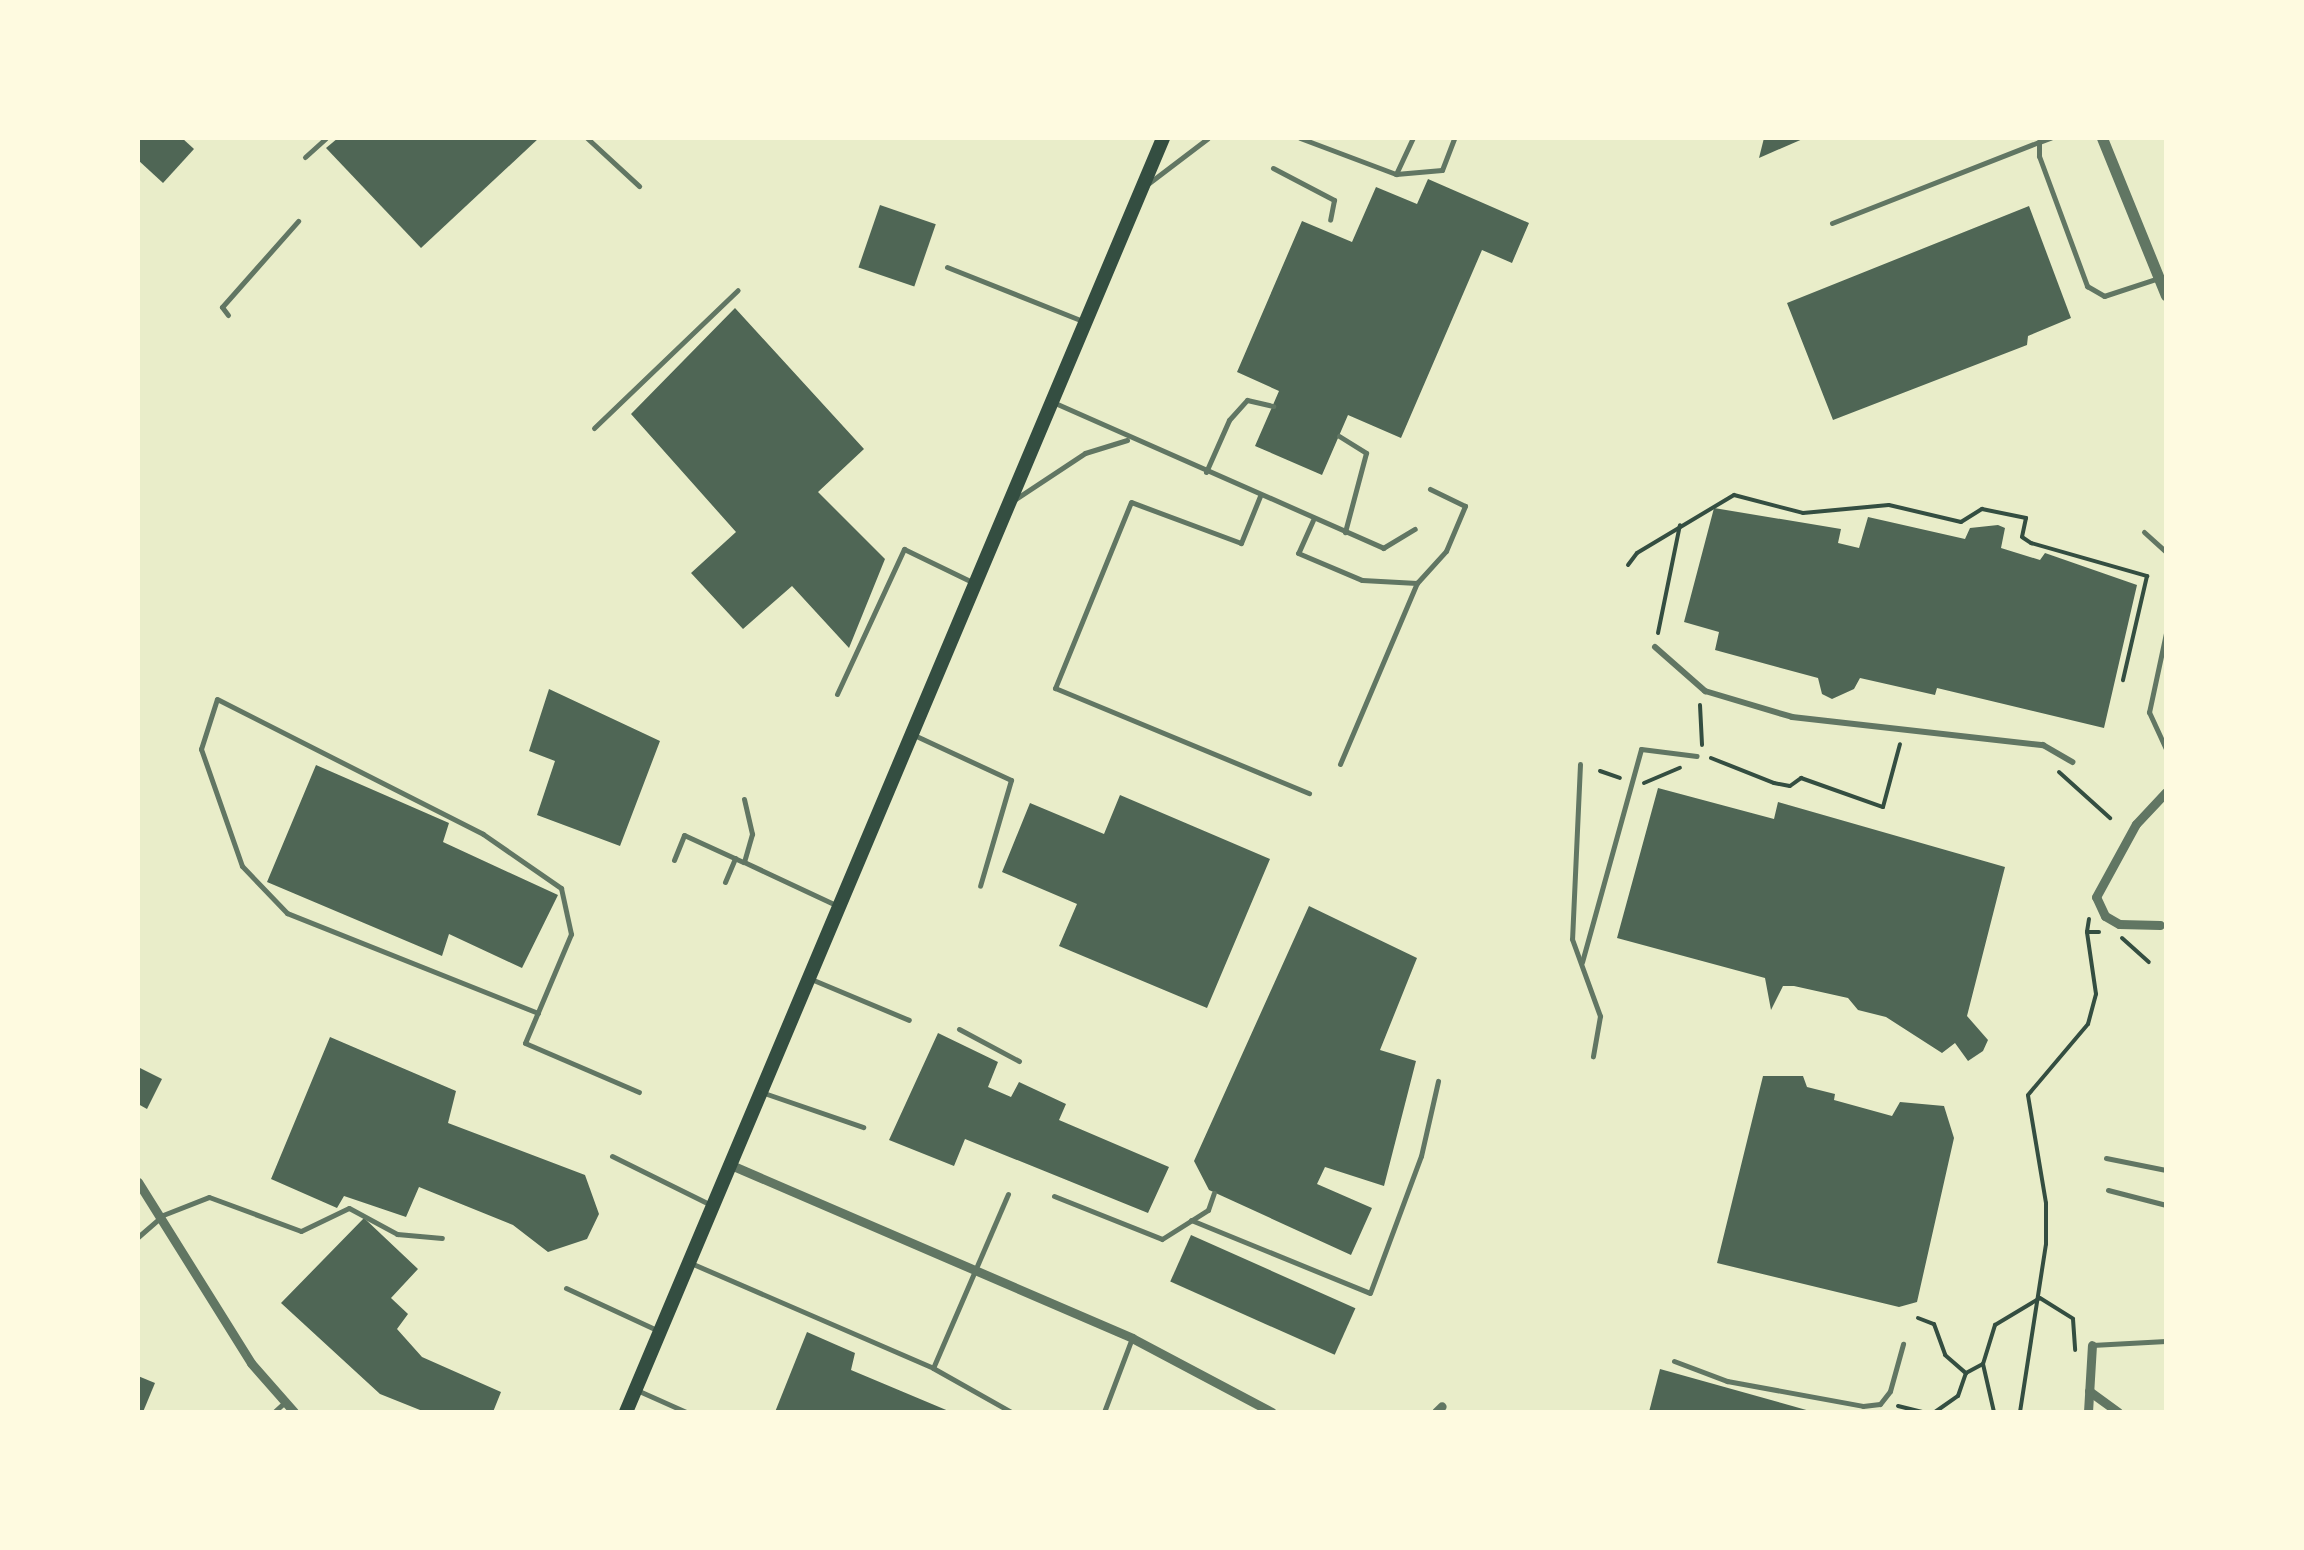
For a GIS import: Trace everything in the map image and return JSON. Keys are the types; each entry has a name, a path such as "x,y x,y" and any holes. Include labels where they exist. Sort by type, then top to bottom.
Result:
{"main road":[{"path":"626,1412 1163,138"}],"street":[{"path":"2102,138 2166,296"},
{"path":"1655,646 1705,691 1820,724 1902,729 2056,749 2072,762"},
{"path":"2160,925 2119,924 2105,916 2096,897 2136,824 2166,792"},
{"path":"731,1164 1132,1338 1272,1412"},
{"path":"138,1182 163,1215 232,1335 294,1412"},
{"path":"2088,1412 2092,1345"},
{"path":"2088,1391 2118,1412"}],"lane":[{"path":"305,157 326,138"},
{"path":"587,138 639,186"},
{"path":"1142,188 1208,138"},
{"path":"1300,138 1396,174 1442,170 1454,138"},
{"path":"1396,174 1413,138"},
{"path":"1832,223 2050,138"},
{"path":"2039,142 2087,286 2104,296 2159,278"},
{"path":"1274,168 1334,200 1330,220"},
{"path":"228,314 222,307 298,221"},
{"path":"947,267 1085,322"},
{"path":"594,428 738,290"},
{"path":"1206,472 1230,420 1247,400 1273,406"},
{"path":"1052,402 1384,548 1415,528"},
{"path":"1339,436 1366,453 1345,532"},
{"path":"1008,505 1085,454 1129,439"},
{"path":"1340,764 1418,583 1446,551 1465,506 1430,489"},
{"path":"1260,496 1242,544 1131,502 1055,688 1309,794"},
{"path":"1313,520 1298,554 1362,580 1418,583"},
{"path":"2144,532 2166,552"},
{"path":"837,694 904,550 975,583"},
{"path":"2166,633 2149,712 2166,748"},
{"path":"538,1014 287,913 242,866 201,749 217,699 483,834 561,888 571,934 538,1014 525,1043 639,1092"},
{"path":"912,734 1012,780 980,886"},
{"path":"1581,965 1628,781 1640,750 1697,756"},
{"path":"1580,764 1572,939 1600,1016 1592,1056"},
{"path":"744,799 752,834 744,862"},
{"path":"674,860 684,835 839,907"},
{"path":"724,882 735,858"},
{"path":"809,978 909,1020"},
{"path":"959,1029 1019,1060"},
{"path":"1192,1220 1370,1293 1421,1156 1438,1081"},
{"path":"761,1092 863,1126"},
{"path":"612,1156 714,1206"},
{"path":"2106,1158 2166,1170"},
{"path":"2108,1190 2166,1205"},
{"path":"1054,1196 1162,1240 1208,1210 1214,1193"},
{"path":"933,1368 1008,1194"},
{"path":"138,1237 163,1215 208,1197 300,1231 349,1208 397,1234 442,1238"},
{"path":"689,1263 933,1368 1011,1412"},
{"path":"566,1288 660,1332"},
{"path":"1104,1412 1132,1338"},
{"path":"2092,1345 2166,1341"},
{"path":"1674,1361 1727,1381 1863,1406 1880,1404 1890,1391 1903,1344"},
{"path":"635,1390 686,1412"},
{"path":"274,1412 285,1402"}],"path":[{"path":"1628,565 1680,526 1734,495 1803,513 1890,505 1961,522 1982,508 2026,518 2022,537 2030,543 2147,576 2123,680"},
{"path":"1655,646 1680,526"},
{"path":"1705,691 1702,756 1790,786 1801,778 1883,807 1902,729"},
{"path":"2056,749 2054,766 2069,786 2110,818"},
{"path":"1600,771 1652,784 1697,756"},
{"path":"2020,1412 2040,1298 2046,1203 2028,1095 2088,1024 2096,994 2087,932"},
{"path":"1994,1412 1983,1364 1995,1325 2040,1298"},
{"path":"2040,1298 2072,1319 2076,1366"},
{"path":"1918,1318 1934,1324 1945,1355 1966,1373"},
{"path":"1935,1412 1958,1396 1966,1373 1983,1364"},
{"path":"1898,1406 1922,1412"}],"building":[{"path":"138,138 182,138 194,149 163,183 138,160"},
{"path":"338,138 539,138 421,248 326,148"},
{"path":"1764,138 1805,138 1759,158"},
{"path":"1428,179 1529,223 1512,263 1482,250 1401,438 1348,415 1322,475 1255,446 1279,391 1237,372 1302,221 1352,242 1376,187 1417,204"},
{"path":"880,205 936,224 914,287 859,267"},
{"path":"2029,206 2071,318 2028,336 2027,345 1833,420 1787,303"},
{"path":"735,308 864,449 818,492 885,559 849,648 792,586 743,629 691,573 736,532 631,414"},
{"path":"1714,508 1841,529 1838,543 1859,548 1868,517 1965,539 1970,528 1998,525 2005,528 2001,548 2040,560 2045,553 2137,585 2104,728 1937,688 1935,695 1860,678 1854,689 1832,699 1822,694 1818,678 1715,650 1719,632 1684,622"},
{"path":"549,689 660,741 620,846 537,815 555,761 529,751"},
{"path":"316,765 449,823 443,842 558,895 522,968 449,934 442,956 267,882"},
{"path":"1658,788 1774,819 1778,802 2005,867 1967,1016 1988,1040 1983,1051 1968,1061 1955,1043 1942,1053 1886,1017 1858,1010 1848,998 1794,986 1783,986 1771,1010 1765,978 1617,938"},
{"path":"1120,795 1270,859 1207,1008 1059,946 1077,904 1002,872 1030,803 1104,834"},
{"path":"1309,906 1417,958 1380,1050 1416,1061 1384,1186 1325,1167 1317,1184 1372,1208 1351,1255 1209,1190 1194,1161"},
{"path":"938,1033 998,1062 988,1087 1011,1097 1019,1082 1066,1104 1059,1120 1169,1167 1148,1213 965,1139 954,1166 889,1140"},
{"path":"330,1037 456,1091 448,1123 585,1175 599,1214 587,1239 548,1252 513,1225 419,1187 406,1217 344,1196 337,1208 271,1179"},
{"path":"138,1067 162,1079 147,1109 138,1104"},
{"path":"1763,1076 1803,1076 1807,1087 1835,1094 1834,1100 1892,1116 1900,1102 1944,1106 1954,1138 1917,1302 1899,1307 1717,1263"},
{"path":"364,1218 418,1269 391,1298 408,1314 397,1329 422,1357 501,1392 493,1412 425,1412 380,1394 281,1303"},
{"path":"1191,1235 1355,1308 1335,1355 1170,1282"},
{"path":"807,1332 855,1353 851,1370 951,1412 775,1412"},
{"path":"1660,1369 1810,1411 1810,1412 1649,1412"},
{"path":"138,1376 155,1383 143,1412 138,1412"}]}
